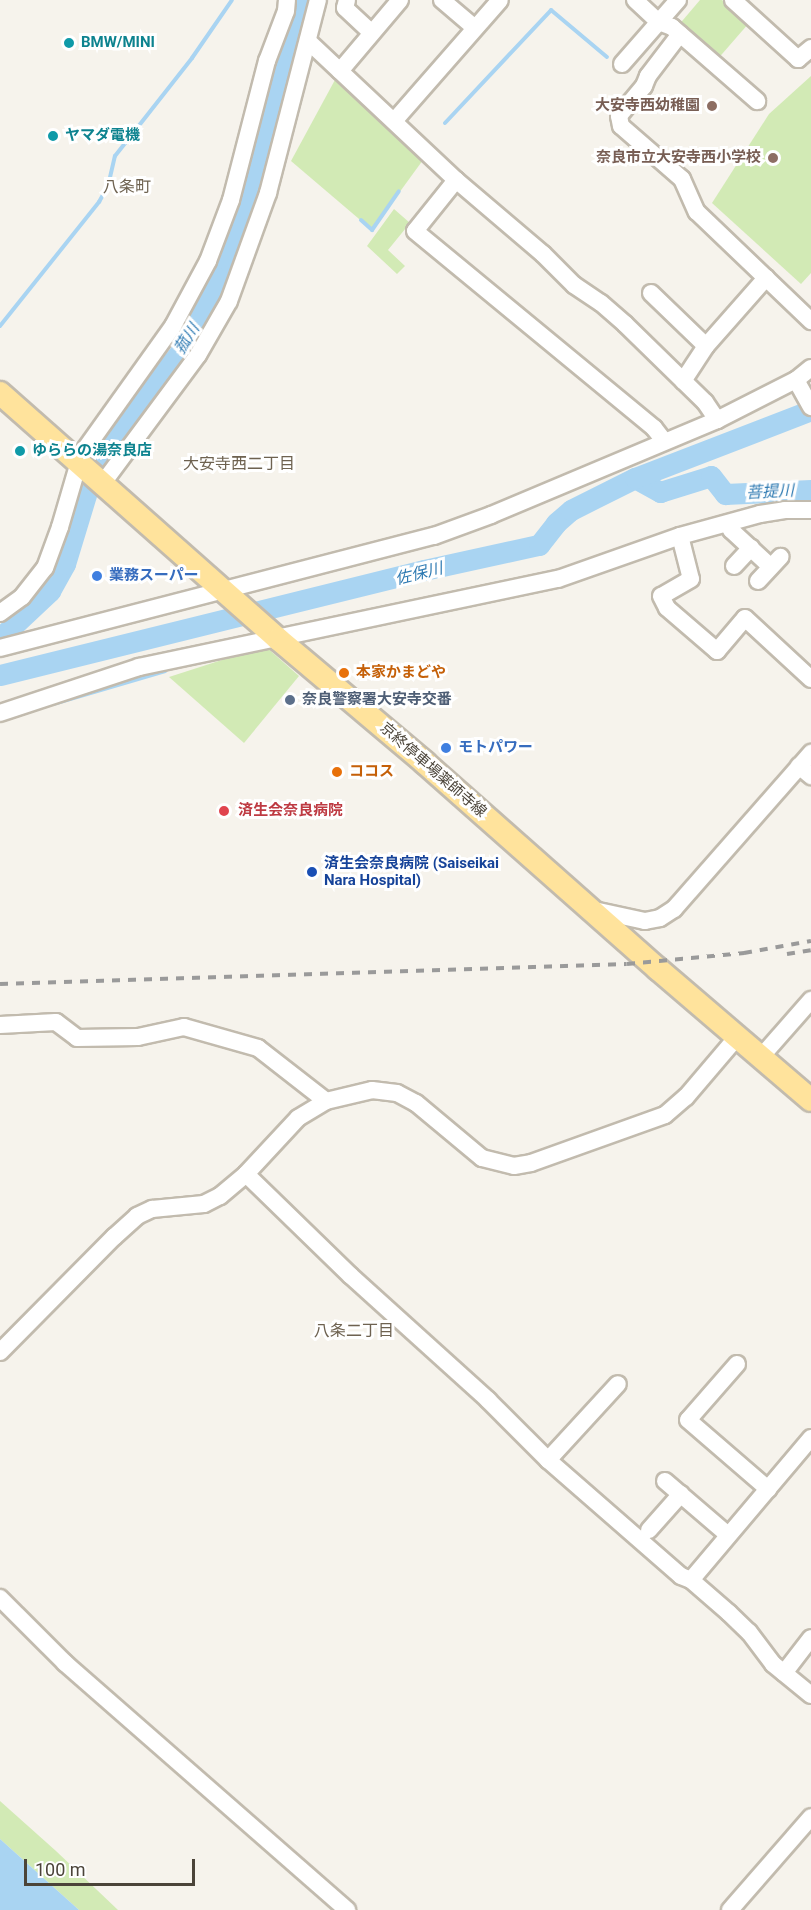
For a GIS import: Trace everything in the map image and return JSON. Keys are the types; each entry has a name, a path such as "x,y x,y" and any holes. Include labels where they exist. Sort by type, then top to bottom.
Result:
{"main road":[{"name":"京終停車場薬師寺線","path":"0,393 275,636 811,1100"}],"street":[{"path":"92,473 81,455 173,326 208,261 231,200 267,61 286,11 286,0"},
{"path":"0,613 22,597 45,568 92,473 198,355 229,301 268,193 318,0"},
{"path":"347,0 345,8 371,32"},
{"path":"340,71 400,0"},
{"path":"442,0 475,28"},
{"path":"395,120 500,0"},
{"path":"635,0 659,22 672,27 757,101"},
{"path":"622,64 678,0"},
{"path":"733,0 798,59 811,48"},
{"path":"680,34 648,76 644,86 618,116 621,126 682,179 698,212 811,321"},
{"path":"308,41 395,120 456,180 543,254 574,285 601,303 625,324 705,402 717,420"},
{"path":"456,180 415,231 654,428 664,441"},
{"path":"683,381 706,346 766,278"},
{"path":"651,293 706,346"},
{"path":"0,648 229,593 434,536 491,515 800,386 811,368"},
{"path":"800,386 811,407"},
{"path":"0,713 139,667 275,636 558,579 680,536 730,522 785,510 811,510"},
{"path":"730,522 731,530 751,548 776,562 758,581"},
{"path":"680,536 691,579 661,596 667,608 717,651 746,618 811,679"},
{"path":"734,566 751,548"},
{"path":"594,910 638,921 652,920 667,914 805,771 811,753"},
{"path":"761,1058 811,1000"},
{"path":"0,1025 56,1022 77,1038 138,1037 183,1027 258,1048 326,1101"},
{"path":"0,1352 105,1245 137,1216 152,1209 204,1204 232,1188 298,1118 326,1101 372,1090 397,1093 416,1103 482,1158 514,1166 531,1163 666,1115 686,1097 737,1037"},
{"path":"246,1174 351,1276 488,1400 548,1460 681,1576 692,1580 749,1632 773,1664 811,1695"},
{"path":"737,1364 688,1420 768,1489"},
{"path":"548,1460 618,1384"},
{"path":"692,1580 811,1438"},
{"path":"665,1480 728,1535"},
{"path":"649,1530 681,1494"},
{"path":"0,1598 65,1663 347,1910"},
{"path":"784,1673 811,1638"},
{"path":"730,1910 811,1817"}],"green space":[{"path":"700,0 722,0 749,23 716,61 677,27"},
{"name":"奈良市立大安寺西小学校","path":"811,76 811,273 801,284 712,203 769,114"},
{"path":"336,78 423,160 372,230 291,161"},
{"path":"394,209 410,223 388,250 405,266 397,274 367,246"},
{"path":"265,646 299,676 244,743 169,677"},
{"path":"0,1801 118,1910 79,1910 0,1839"}],"water":[{"path":"0,1839 79,1910 0,1910"}],"waterway":[{"path":"0,326 99,202 108,186 115,156 192,58 232,0"},
{"name":"菰川","path":"0,638 50,591 65,564 96,462 106,444 186,345 229,262 247,209 291,46 299,0"},
{"path":"445,123 551,10 607,57"},
{"path":"361,220 372,230 399,191"},
{"name":"佐保川","path":"0,675 424,570 539,545 556,523 571,510 635,478 811,410"},
{"name":"菩提川","path":"635,478 660,492 711,476 725,494 811,490"},
{"path":"53,704 165,671"}],"railway":[{"path":"0,984 627,964 744,953 811,941"},
{"path":"787,954 811,950"}],"place":[{"name":"BMW/MINI","path":"69,43"},
{"name":"大安寺西幼稚園","path":"712,106"},
{"name":"ヤマダ電機","path":"53,136"},
{"name":"奈良市立大安寺西小学校","path":"773,158"},
{"name":"ゆららの湯奈良店","path":"20,451"},
{"name":"業務スーパー","path":"97,576"},
{"name":"本家かまどや","path":"344,673"},
{"name":"奈良警察署大安寺交番","path":"290,700"},
{"name":"モトパワー","path":"446,748"},
{"name":"ココス","path":"337,772"},
{"name":"済生会奈良病院","path":"224,811"},
{"name":"済生会奈良病院 (Saiseikai Nara Hospital)","path":"312,872"}],"district":[{"name":"八条町","path":"127,187"},
{"name":"大安寺西二丁目","path":"239,464"},
{"name":"八条二丁目","path":"354,1331"}]}
